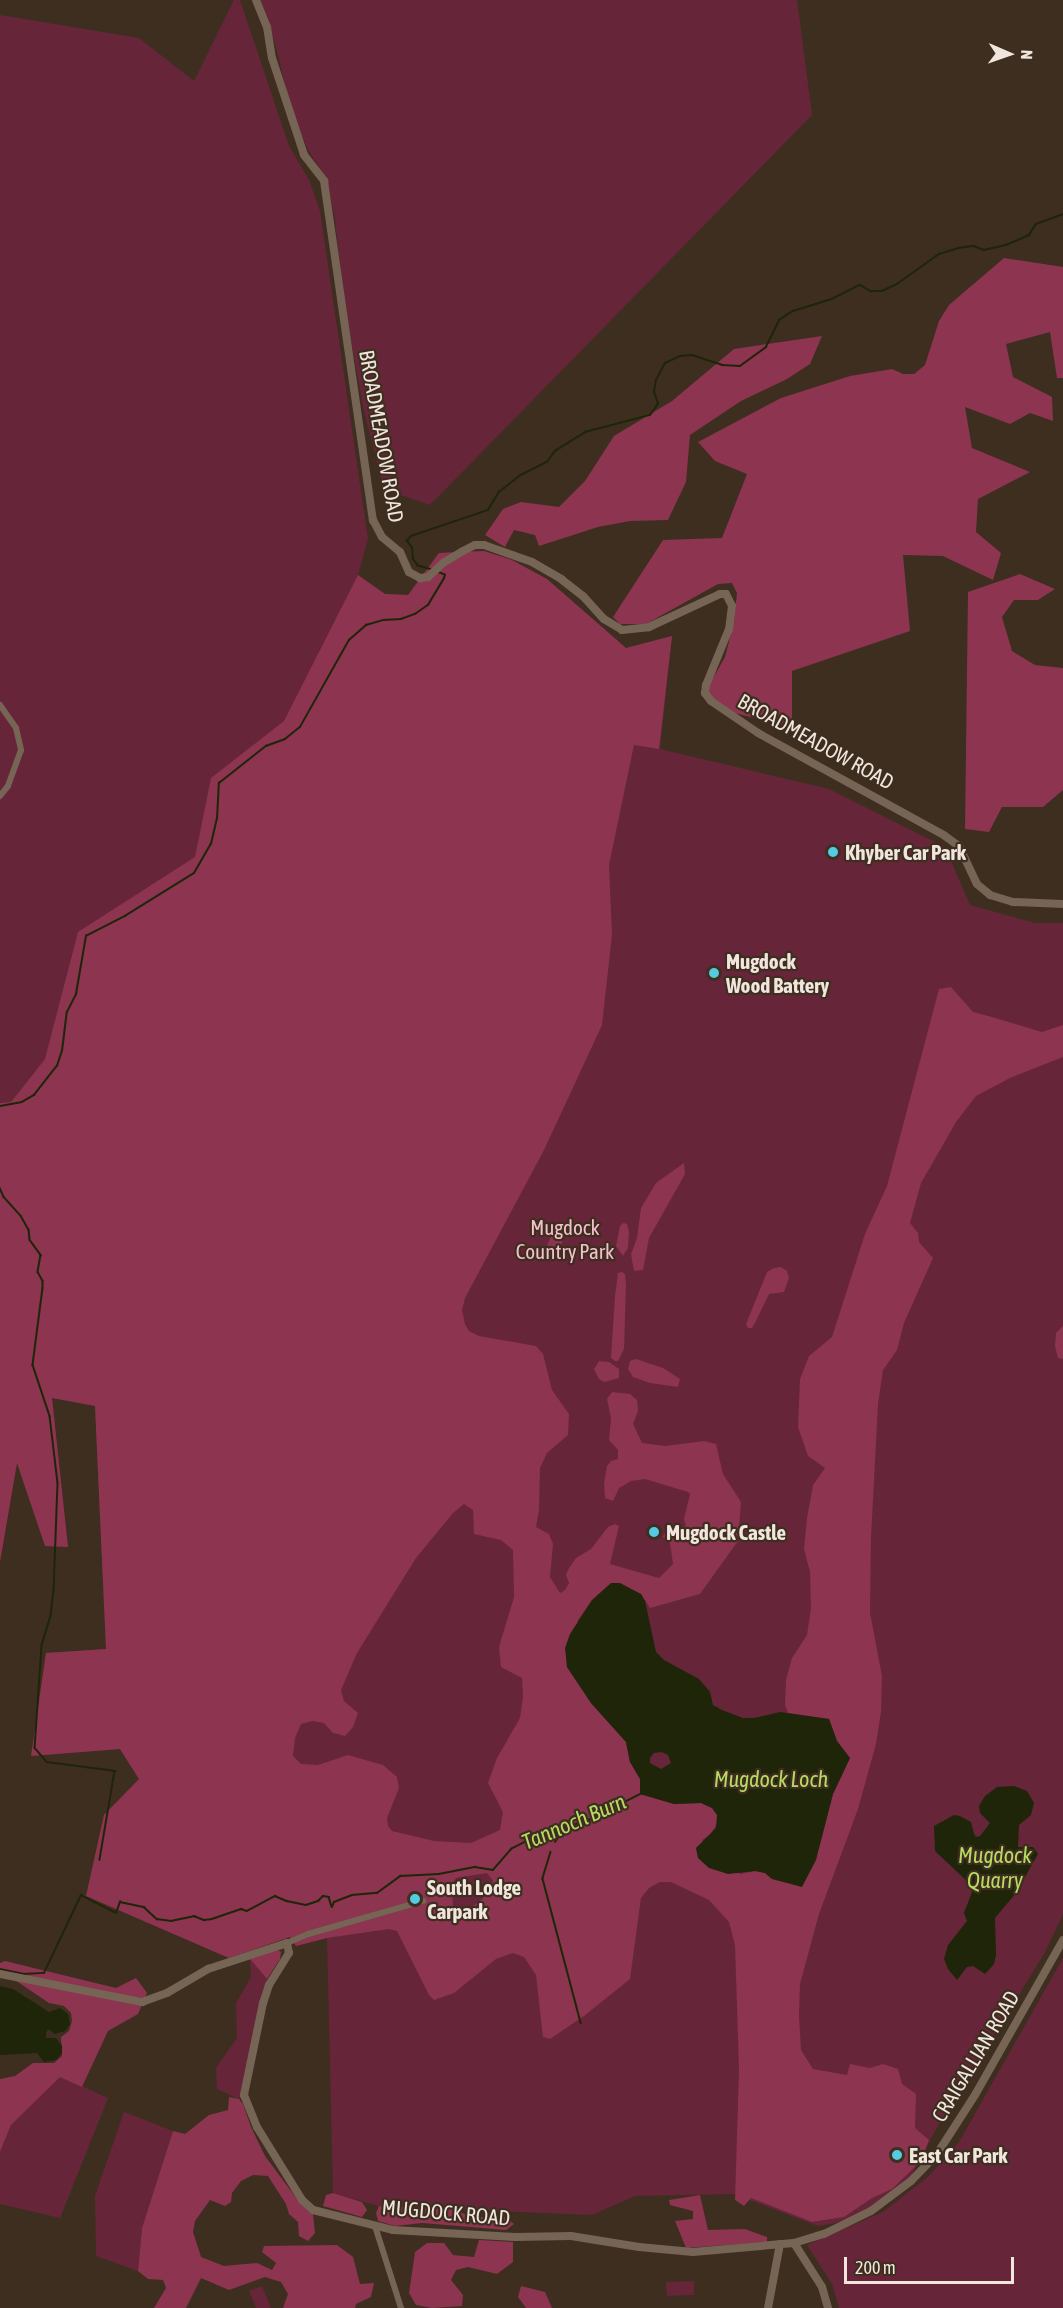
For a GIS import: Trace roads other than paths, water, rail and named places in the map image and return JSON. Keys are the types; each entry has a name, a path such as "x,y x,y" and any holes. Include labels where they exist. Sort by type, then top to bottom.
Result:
{"street":[{"name":"BROADMEADOW ROAD","path":"256,0 267,27 272,58 304,155 324,181 373,520 382,537 400,552 409,572 420,578 431,575 440,565 475,545 484,545 508,553 561,579 583,596 604,619 622,630 650,627 720,594 726,594 732,606 729,629 706,684 705,693 711,701 758,733 908,813 959,846 982,891 1014,902 1063,904"},
{"path":"0,705 16,728 21,750 8,786 0,796"},
{"path":"0,1974 142,2002 167,1993 208,1969 308,1934 423,1901"},
{"name":"CRAIGALLIAN ROAD","path":"780,2244 824,2234 871,2211 912,2181 937,2154 975,2095 1063,1940"},
{"name":"MUGDOCK ROAD","path":"286,1943 289,1953 269,1985 263,2003 244,2095 257,2127 302,2200 313,2210 365,2221 393,2230 515,2236 571,2236 677,2251 780,2244"},
{"path":"375,2226 382,2242 388,2271 401,2308"},
{"path":"382,2242 393,2230"},
{"path":"794,2242 822,2287 828,2308"},
{"path":"768,2308 780,2244"}],"water":[{"name":"Mugdock Loch","path":"611,1583 620,1583 641,1594 645,1601 656,1652 664,1660 699,1679 710,1692 713,1705 722,1710 743,1718 780,1712 829,1719 837,1741 850,1758 833,1794 816,1860 802,1887 772,1879 765,1873 755,1871 728,1874 709,1868 698,1858 696,1848 716,1828 717,1815 712,1808 701,1803 674,1804 640,1794 640,1779 630,1762 626,1742 591,1703 567,1667 565,1648 570,1634 592,1600","holes":["662,1752 668,1755 671,1763 661,1769 650,1763 650,1758 654,1753"]},
{"name":"Mugdock Quarry","path":"1014,1786 1027,1791 1034,1803 1031,1815 1019,1825 1018,1847 1033,1847 1038,1854 1016,1893 995,1918 996,1955 994,1964 985,1974 973,1966 967,1967 957,1980 948,1969 944,1959 948,1945 967,1921 964,1913 972,1892 970,1884 935,1851 934,1826 954,1815 960,1816 971,1822 976,1837 980,1836 990,1823 980,1813 979,1806 985,1796 997,1787"},
{"path":"0,1986 13,1989 49,2012 60,2008 68,2014 70,2024 65,2031 55,2034 48,2029 46,2033 46,2038 56,2038 62,2046 62,2053 56,2060 44,2062 37,2053 0,2055"}],"waterway":[{"path":"432,570 418,566 413,559 412,548 407,541 411,536 488,510 499,492 521,475 547,462 555,451 585,432 650,415 658,404 654,392 656,380 665,363 680,356 692,355 722,365 740,366 766,347 779,320 793,311 832,299 860,285 871,291 882,291 897,284 939,254 959,248 974,246 984,250 1006,245 1029,235 1036,224 1063,214"},
{"path":"0,1106 22,1102 34,1095 57,1066 62,1051 67,1012 76,994 86,936 125,916 194,873 211,844 217,819 219,783 266,746 285,739 300,727 349,640 366,625 383,620 401,619 415,614 428,605 445,575 437,572"},
{"path":"0,1188 4,1197 21,1216 29,1230 30,1240 41,1255 38,1272 43,1281 43,1288 33,1365 50,1416 58,1483 54,1591 51,1616 42,1646 35,1748 47,1762 115,1771 100,1860"},
{"name":"Tannoch Burn","path":"0,1969 23,1974 44,1973 81,1895 116,1913 120,1902 144,1907 157,1919 171,1921 194,1916 204,1920 212,1919 241,1909 247,1911 275,1896 306,1905 318,1901 323,1896 329,1897 332,1907 334,1902 352,1895 377,1893 400,1876 439,1874 475,1867 493,1870 511,1849 529,1840 591,1819 640,1794"},
{"path":"555,1842 564,1828"},
{"path":"551,1852 543,1879 581,2023"}],"place":[{"name":"Khyber Car Park","path":"833,852"},
{"name":"Mugdock Wood Battery","path":"714,973"},
{"name":"Mugdock Castle","path":"654,1532"},
{"name":"South Lodge Carpark","path":"415,1899"},
{"name":"East Car Park","path":"897,2155"}],"park label":[{"name":"Mugdock Country Park","path":"565,1239"}]}
